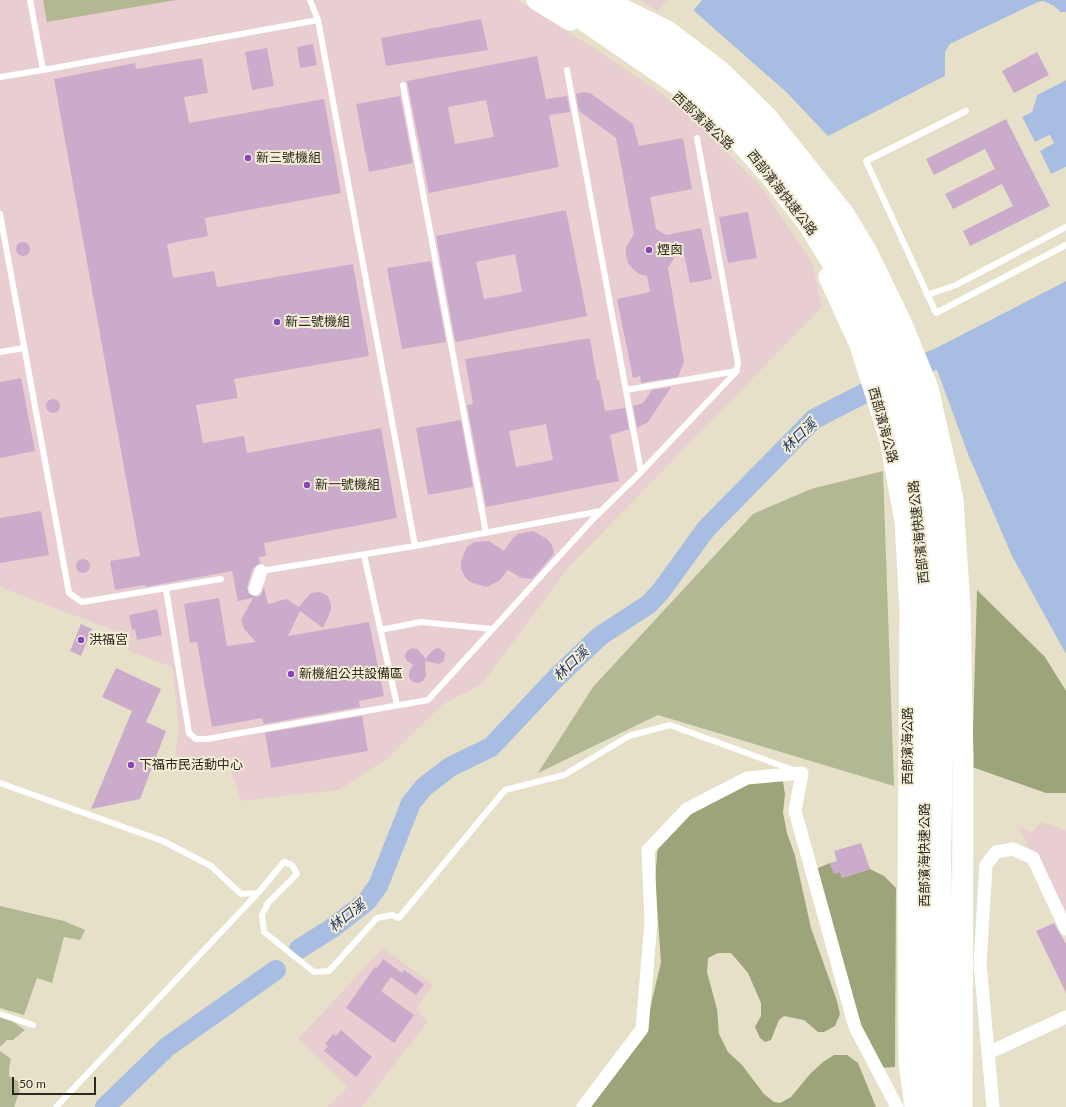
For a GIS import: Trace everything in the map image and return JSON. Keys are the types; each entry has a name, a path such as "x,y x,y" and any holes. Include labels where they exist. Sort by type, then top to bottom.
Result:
{"highway":[{"name":"西部濱海快速公路","path":"555,0 683,88 728,128 773,178 808,224 841,276 869,333 891,390 907,444 935,610 947,1107"},
{"name":"西部濱海快速公路","path":"583,0 663,52 703,84 741,118 775,155 817,208 852,266 883,324 906,384 921,438 936,514 935,610 924,1008 932,1107"}],"main road":[{"name":"西部濱海公路","path":"537,0 677,94 724,138 766,185 800,228 834,285 854,332 890,440 905,521 910,611 908,916 909,1062 915,1107"},
{"path":"604,0 673,36 720,71 771,122 844,214 867,252 901,322 928,388 953,499 960,607 963,752 962,1107"}],"street":[{"path":"605,45 624,10"},
{"path":"255,589 261,571"},
{"path":"583,1107 642,1029 651,922 648,850 687,809 747,778 802,773 795,811 855,1027 897,1107"},
{"path":"993,1107 980,963 986,865 996,852 1012,849 1033,858 1066,929"},
{"path":"988,1053 1066,1018"}],"lane":[{"path":"30,0 43,70"},
{"path":"310,0 318,20 415,546"},
{"path":"0,77 318,20"},
{"path":"567,70 641,472"},
{"path":"403,86 486,532"},
{"path":"966,111 866,161 936,313 1066,245"},
{"path":"166,589 189,732 196,739 207,739 428,700 601,511 641,472 737,371 738,362 696,138"},
{"path":"0,214 69,594 82,602 221,579"},
{"path":"927,295 956,285 1066,227"},
{"path":"0,352 24,348"},
{"path":"626,390 737,371"},
{"path":"261,571 415,546 601,511"},
{"path":"364,555 397,705"},
{"path":"380,630 421,622 492,629"},
{"path":"56,1107 258,893 284,862 292,865 297,874 268,903 262,915 264,932 314,972 329,971 377,918 392,915 399,918 505,790 564,776 629,736 670,725 802,773"},
{"path":"0,783 163,841 211,866 241,894 258,893"},
{"path":"0,1014 33,1025"}],"shaded area":[{"path":"0,0 518,0 594,48 684,109 762,188 812,262 822,307 568,568 483,683 443,704 388,758 339,790 241,801 229,765 217,769 175,756 179,728 172,667 128,651 131,637 0,587"},
{"path":"639,0 667,0 657,11"},
{"path":"1041,822 1066,830 1066,929 1018,826 1032,832"},
{"path":"383,948 433,985 416,1010 428,1021 362,1107 327,1107 348,1087 298,1039"}],"green space":[{"path":"43,0 176,0 47,22"},
{"path":"883,471 894,786 658,715 538,773 593,687 753,514 811,489"},
{"path":"977,590 1045,657 1066,691 1066,793 1046,793 972,767"},
{"path":"779,777 783,782 785,794 783,813 787,833 795,856 811,928 837,1001 840,1014 835,1026 824,1032 818,1032 804,1020 784,1016 779,1020 771,1040 765,1042 760,1038 755,1027 761,1016 761,1003 748,973 731,953 718,953 708,958 707,972 717,1009 719,1034 728,1052 742,1065 764,1094 774,1102 780,1103 791,1097 810,1074 823,1062 834,1055 847,1055 858,1063 876,1107 578,1107 645,1030 661,962 655,879 658,844 678,821 739,783"},
{"path":"830,863 834,873 840,872 842,878 870,869 884,876 896,888 895,1067 880,1068 862,1041 815,871 818,868"},
{"path":"0,906 64,921 85,930 80,940 64,937 52,983 37,978 24,1015 0,1008"},
{"path":"0,1016 8,1018 25,1030 13,1040 7,1040 0,1047"},
{"path":"0,1051 11,1059 9,1076 19,1082 21,1087 14,1107 0,1107"}],"water":[{"path":"702,0 1066,0 1066,12 1060,12 1054,6 1043,1 950,44 945,52 945,76 828,137 786,92 693,10"},
{"path":"1066,80 1066,167 1051,174 1039,151 1054,143 1049,135 1035,142 1022,117 1032,112 1037,95"},
{"path":"1066,281 1066,654 1012,556 968,454 930,351"}],"pier":[{"path":"699,0 702,0 693,11 786,92 828,136 945,76 945,52 950,44 1036,3 1043,1 1054,6 1060,12 1066,12 1066,14 1059,14 1053,8 1043,3 1036,4 952,46 947,53 946,77 828,139 785,94 692,12 691,9"},
{"path":"1066,78 1066,80 1037,95 1032,112 1022,117 1035,142 1050,135 1054,143 1040,151 1051,174 1066,167 1066,169 1051,176 1037,151 1051,142 1049,137 1034,144 1020,117 1030,111 1036,94"},
{"path":"1066,279 1066,281 930,351 929,349"}],"building":[{"path":"481,19 488,50 386,66 381,38"},
{"path":"313,44 317,65 300,68 297,47"},
{"path":"267,48 274,86 252,90 245,52"},
{"path":"1037,52 1049,75 1014,93 1002,71"},
{"path":"537,56 546,99 567,96 570,112 549,115 559,167 429,193 407,81","holes":["486,100 494,137 455,144 448,107"]},
{"path":"202,58 208,93 184,97 189,123 324,99 341,193 205,218 208,236 167,244 173,278 214,271 217,287 353,264 369,356 234,379 238,398 196,405 203,443 244,436 247,453 381,428 397,518 264,543 266,556 259,557 260,563 253,568 247,587 249,594 257,597 261,595 264,587 268,604 286,599 299,607 311,593 320,592 328,596 331,610 323,628 300,611 288,636 369,622 384,696 359,701 360,707 264,724 262,718 212,727 197,642 190,643 184,604 219,598 227,646 256,642 244,629 241,620 253,598 238,601 232,571 145,587 145,585 115,590 110,561 140,556 54,79 135,63 136,69"},
{"path":"585,92 590,93 633,124 639,146 683,138 692,189 650,197 656,229 666,235 701,228 712,279 690,283 682,244 668,268 684,362 678,377 641,383 640,376 633,378 617,299 650,292 647,276 639,274 633,269 628,263 626,255 626,247 634,234 616,138 579,111 576,94"},
{"path":"400,96 413,163 369,172 356,104"},
{"path":"1006,119 1050,206 970,246 963,231 1013,206 1002,184 953,209 945,194 995,169 985,149 934,175 926,159"},
{"path":"566,210 587,316 456,342 436,236","holes":["515,254 522,292 484,299 476,262"]},
{"path":"748,212 757,258 728,263 719,217"},
{"path":"23,242 28,244 30,249 28,254 23,256 18,254 16,249 18,244"},
{"path":"431,261 446,342 402,349 387,268"},
{"path":"590,338 597,380 599,380 605,411 625,408 629,429 610,435 619,481 486,507 467,405 473,404 465,359","holes":["546,424 553,460 516,467 509,431"]},
{"path":"21,378 35,451 0,458 0,382"},
{"path":"671,387 647,423 637,427 633,406 643,403 652,390"},
{"path":"53,399 58,401 60,406 58,411 53,413 48,411 46,406 48,401"},
{"path":"461,420 473,487 428,495 416,428"},
{"path":"41,511 49,555 0,563 0,518"},
{"path":"533,531 547,539 552,545 554,554 532,579 521,578 508,570 499,581 486,587 470,582 465,577 461,569 461,561 467,547 474,542 489,541 504,551 512,539 518,534"},
{"path":"83,559 88,561 90,566 88,571 83,573 78,571 76,566 78,561"},
{"path":"157,609 162,635 137,640 135,629 132,630 129,615"},
{"name":"洪福宮","path":"81,624 92,629 81,656 70,651"},
{"path":"412,648 417,649 425,659 434,649 439,648 445,653 444,661 439,664 425,661 426,676 423,681 418,683 413,682 409,678 409,672 413,665 407,661 405,657 406,652"},
{"name":"下福市民活動中心","path":"116,668 161,689 146,722 166,731 140,799 91,809 132,711 102,697"},
{"path":"362,716 368,751 271,768 265,733"},
{"path":"861,843 870,869 842,878 840,872 834,874 830,863 837,861 834,851"},
{"path":"1054,923 1066,944 1066,993 1036,931"},
{"path":"383,959 402,973 404,970 424,984 416,995 391,977 381,991 414,1015 394,1043 346,1008 375,967 377,968"},
{"path":"341,1030 372,1057 356,1077 324,1051 328,1046 325,1044 333,1034 336,1036"}],"waterway":[{"name":"林口溪","path":"925,364 933,360"},
{"name":"林口溪","path":"299,949 331,929 367,901 378,886 411,803 424,787 450,767 491,747 556,678 600,636 649,604 661,591 706,529 814,419 867,392"},
{"name":"林口溪","path":"105,1107 167,1047 276,970"}],"place":[{"name":"新三號機組","path":"248,158"},
{"name":"煙囪","path":"649,250"},
{"name":"新二號機組","path":"277,322"},
{"name":"新一號機組","path":"307,485"},
{"name":"洪福宮","path":"81,640"},
{"name":"新機組公共設備區","path":"291,674"},
{"name":"下福市民活動中心","path":"131,765"}]}
